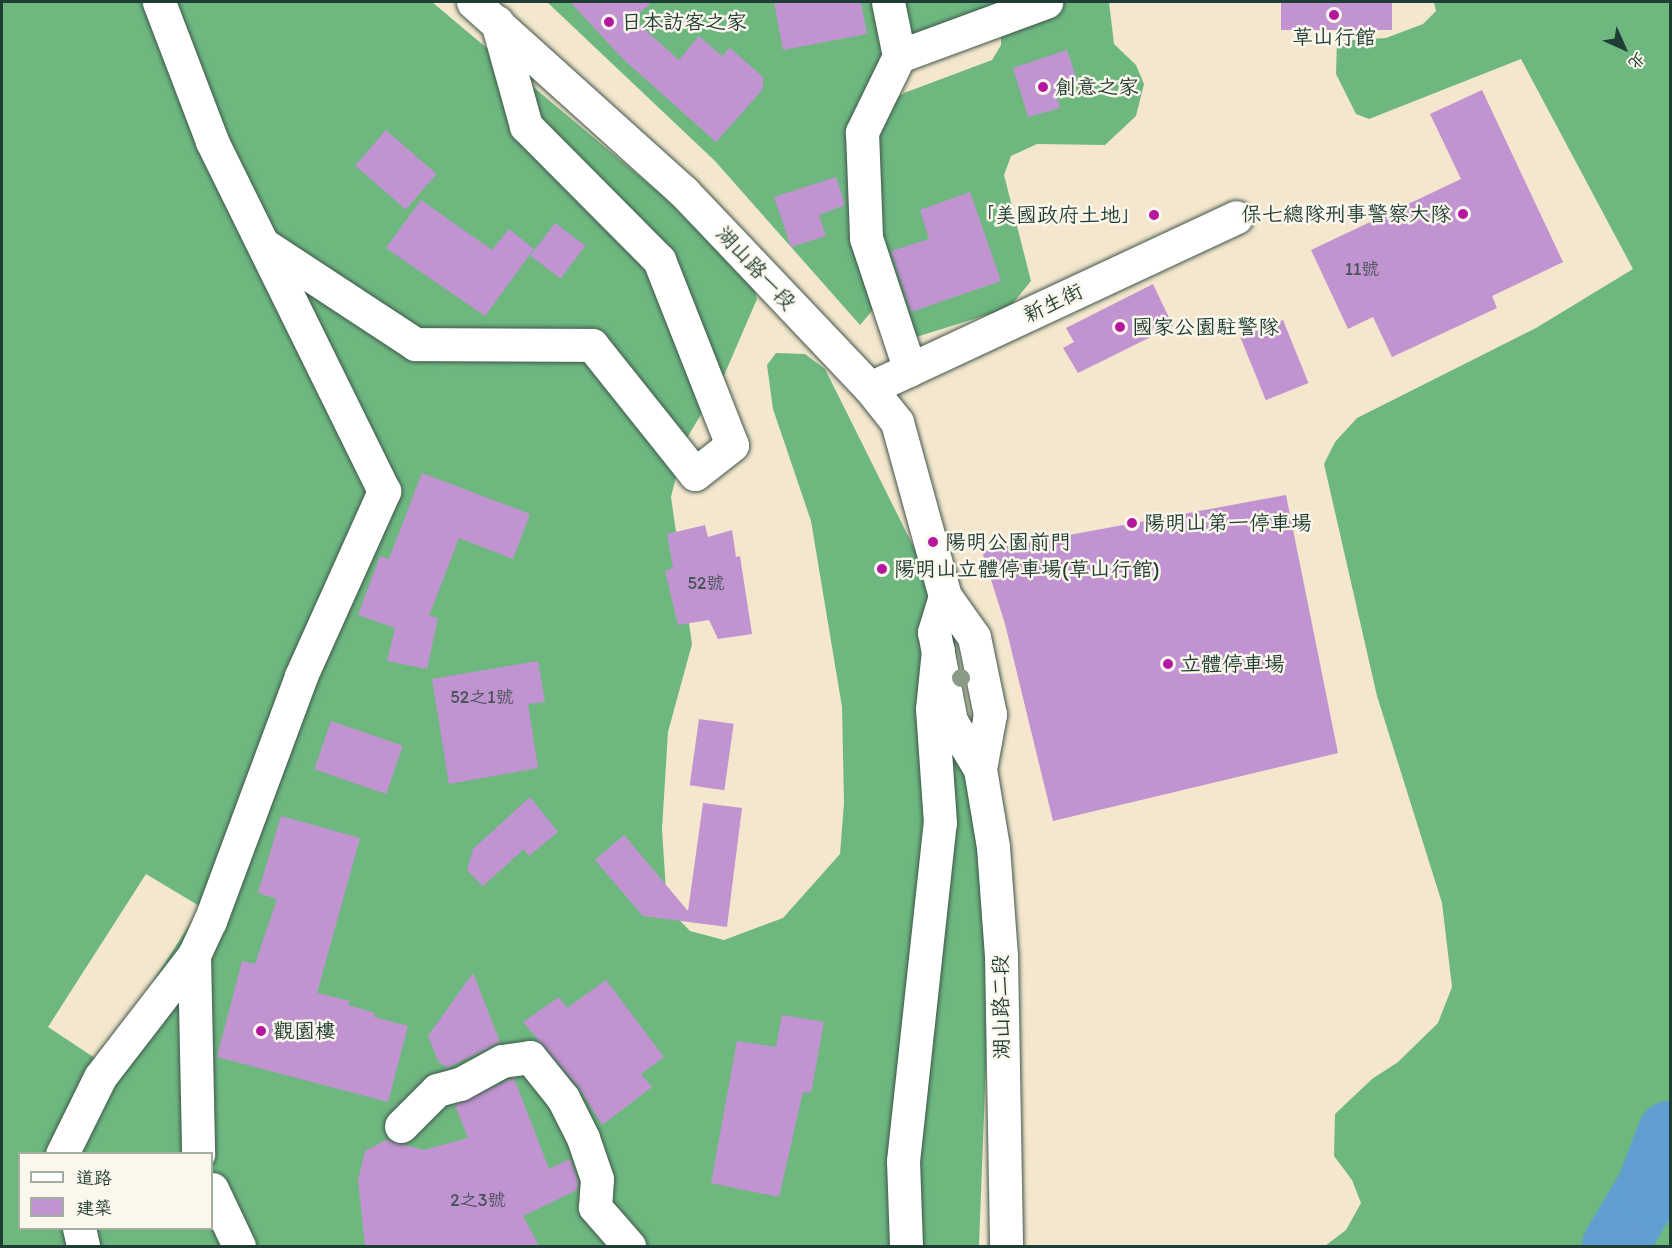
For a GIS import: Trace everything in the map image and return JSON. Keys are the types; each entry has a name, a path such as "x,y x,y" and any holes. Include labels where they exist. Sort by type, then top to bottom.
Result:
{"street":[{"path":"63,1152 100,1077 194,955 210,921 301,676 384,491 212,141 159,2"},
{"path":"888,2 899,56 862,132 866,238 910,370"},
{"path":"899,56 1046,2"},
{"path":"264,245 415,344 592,345 695,474 732,445 659,260 526,126 485,11"},
{"name":"湖山路一段","path":"485,11 683,190 870,388 897,422 945,596"},
{"name":"新生街","path":"870,388 1236,217"},
{"name":"湖山路二段","path":"945,596 934,632 951,721 980,769"},
{"name":"湖山路二段","path":"945,596 974,637 990,714 980,769 993,848 1000,955 1006,1246"},
{"path":"906,1246 903,1161 940,823 932,709 938,650"},
{"path":"194,955 198,1152"},
{"path":"401,1126 437,1090 502,1061 530,1057 563,1098 583,1138 597,1179 596,1207 629,1246"},
{"path":"213,1191 239,1246"},
{"path":"79,1230 83,1246"}],"green space":[{"path":"2,2 432,2 662,195 754,287 757,299 722,380 685,441 671,497 692,644 668,732 662,829 667,907 690,931 724,940 783,918 840,854 844,803 842,707 811,521 773,409 767,365 776,353 805,354 825,369 953,626 983,885 988,1009 979,1246 2,1246","holes":["146,874 201,907 101,1062 48,1027"]},
{"path":"547,2 1109,2 1114,44 1136,65 1144,84 1136,116 1105,145 1037,144 1011,156 1004,175 1031,281 1009,308 913,338 903,332 875,243 871,133 882,107 904,93 992,60 1001,45 1001,31 986,14 906,38 892,55 854,132 856,226 878,304 860,325 715,161"},
{"path":"1434,2 1670,2 1670,1246 1325,1246 1346,1230 1361,1203 1352,1180 1334,1156 1335,1114 1372,1079 1398,1062 1438,1023 1452,987 1442,903 1377,696 1324,464 1335,442 1357,418 1536,328 1633,269 1521,59 1369,119 1356,114 1336,74 1337,41 1386,38 1423,24 1436,11"}],"building":[{"path":"570,2 652,2 633,19 679,60 699,36 722,56 730,48 763,77 763,89 716,142 623,59"},
{"path":"774,2 861,2 867,34 783,50"},
{"name":"草山行館","path":"1281,2 1392,2 1392,30 1281,30"},
{"name":"創意之家","path":"1067,50 1078,83 1055,91 1060,108 1028,117 1013,68"},
{"name":"保七總隊刑事警察大隊","path":"1482,90 1563,262 1492,296 1497,308 1392,357 1373,317 1348,329 1311,250 1461,179 1430,114"},
{"path":"386,130 437,174 406,209 355,165"},
{"path":"836,177 845,205 819,215 826,236 791,247 774,197"},
{"path":"970,192 1001,281 911,312 891,251 929,239 920,210"},
{"path":"421,200 492,250 509,229 534,249 485,316 386,248"},
{"path":"555,223 585,246 561,279 530,256"},
{"name":"國家公園駐警隊","path":"1153,284 1173,326 1078,373 1063,348 1074,342 1066,328"},
{"path":"1283,320 1308,383 1266,400 1240,337"},
{"path":"422,473 530,514 513,559 459,538 429,616 438,618 427,669 387,661 395,628 358,615 380,556 389,559"},
{"name":"立體停車場","path":"1286,495 1338,753 1053,821 1005,624 982,551"},
{"path":"705,525 708,537 732,530 736,557 740,556 752,634 718,639 709,620 678,625 665,571 673,568 667,534"},
{"path":"538,661 545,702 528,704 538,768 449,784 432,679"},
{"path":"699,719 734,724 724,790 690,785"},
{"path":"331,721 403,746 386,794 314,769"},
{"path":"530,797 558,832 529,856 524,849 483,886 467,870 473,849"},
{"path":"703,803 742,808 727,927 643,916 595,860 624,835 688,911"},
{"path":"281,816 360,838 317,993 350,1001 348,1005 375,1013 374,1017 408,1026 388,1102 217,1057 242,961 255,964 277,899 258,893"},
{"path":"473,973 500,1042 447,1068 438,1061 428,1036"},
{"path":"606,980 664,1057 641,1074 652,1087 602,1125 578,1086 523,1022 559,997 567,1008"},
{"path":"782,1015 824,1022 811,1093 803,1092 779,1197 711,1183 737,1041 776,1047"},
{"path":"514,1078 549,1169 570,1159 578,1181 577,1190 523,1216 539,1246 365,1246 358,1180 365,1151 386,1140 424,1150 468,1138 455,1105"}],"waterway":[{"path":"1615,1246 1650,1187 1670,1134"}],"place":[{"name":"草山行館","path":"1334,15"},
{"name":"日本訪客之家","path":"609,22"},
{"name":"創意之家","path":"1043,87"},
{"name":"保七總隊刑事警察大隊","path":"1463,214"},
{"name":"「美國政府土地」","path":"1154,215"},
{"name":"國家公園駐警隊","path":"1120,327"},
{"name":"陽明山第一停車場","path":"1132,523"},
{"name":"陽明公園前門","path":"933,542"},
{"name":"陽明山立體停車場(草山行館)","path":"882,569"},
{"name":"立體停車場","path":"1168,664"},
{"name":"觀園樓","path":"261,1031"}]}
